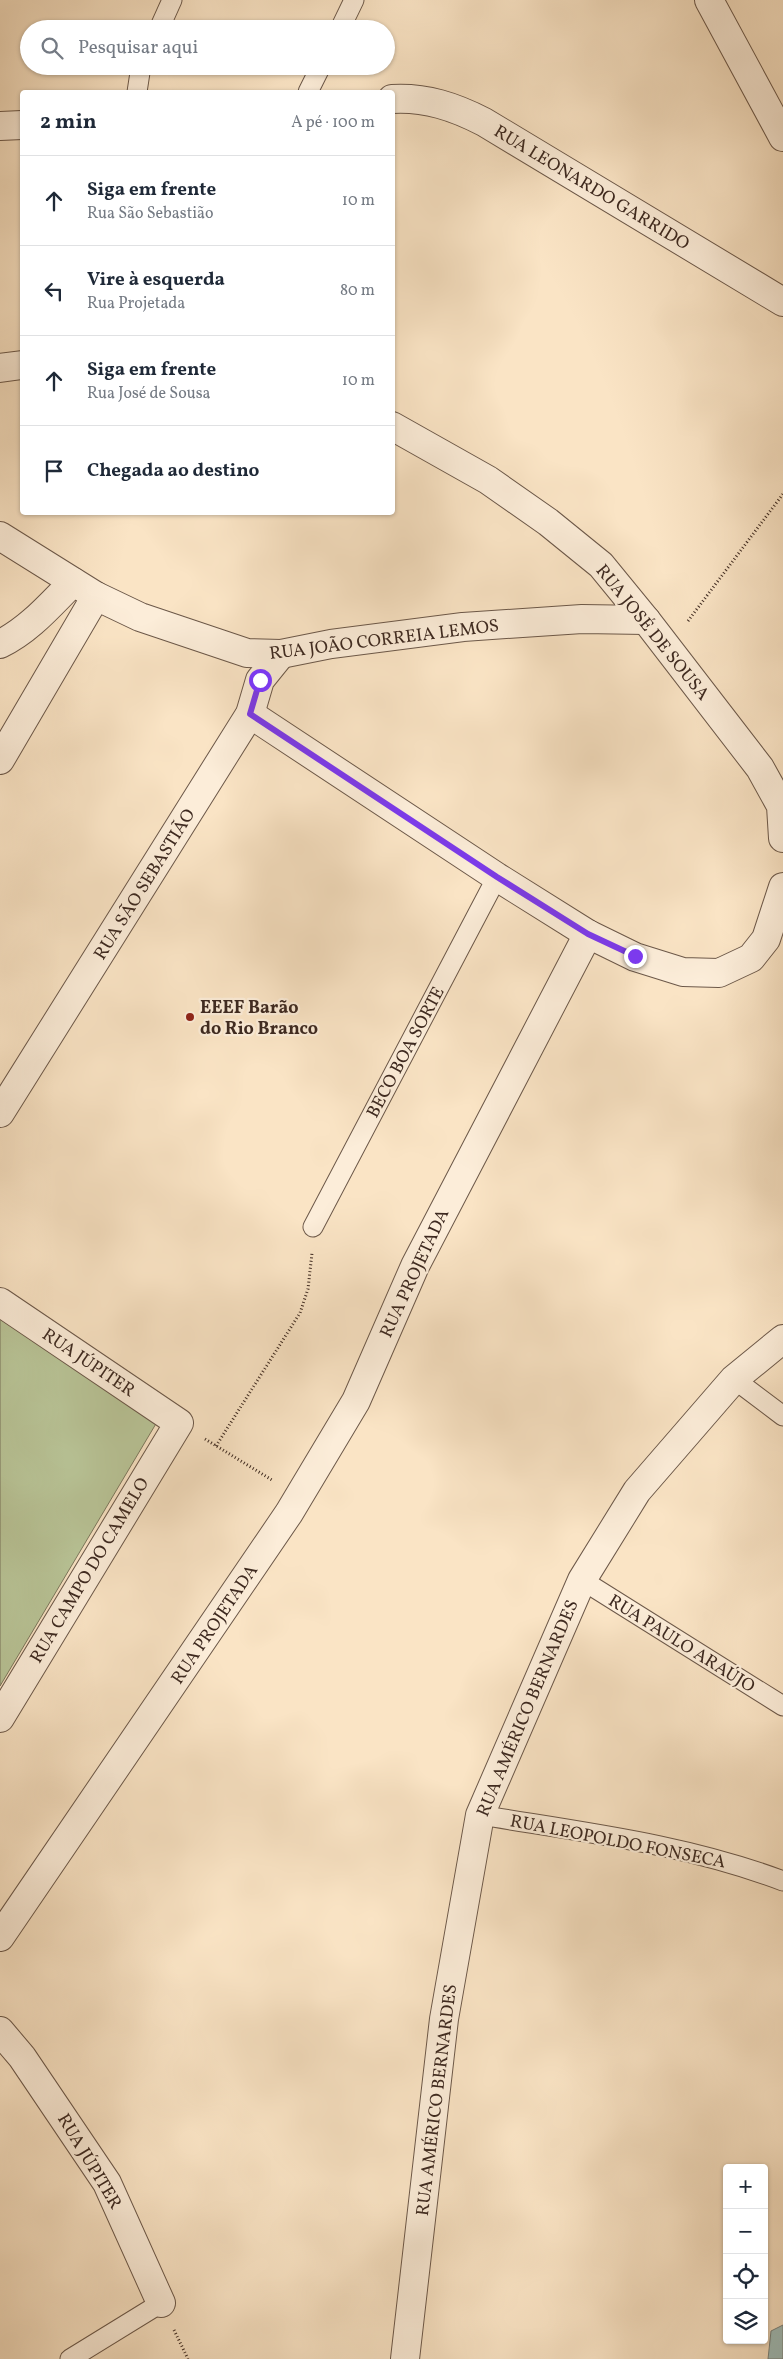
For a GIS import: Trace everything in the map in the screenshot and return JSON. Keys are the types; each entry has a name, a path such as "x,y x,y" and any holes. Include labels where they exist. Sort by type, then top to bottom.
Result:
{"street":[{"path":"709,0 783,137"},
{"name":"RUA LEONARDO GARRIDO","path":"395,99 421,100 445,104 484,122 783,302"},
{"path":"0,126 20,125"},
{"path":"0,368 20,365"},
{"name":"RUA JOSÉ DE SOUSA","path":"395,428 488,480 548,522 601,566 646,620 760,768 782,808 783,838"},
{"name":"RUA JOÃO CORREIA LEMOS","path":"0,536 84,589 140,617 246,653 281,654 331,644 463,627 582,619 646,620"},
{"path":"0,644 84,589"},
{"path":"0,760 84,589"},
{"name":"RUA SÃO SEBASTIÃO","path":"0,1113 250,714 260,680 281,654"},
{"path":"250,714 497,877 588,934 635,956 683,972 720,973 751,958 766,939 783,887"},
{"name":"RUA PROJETADA","path":"0,1937 299,1497 356,1401 415,1266 588,934"},
{"name":"RUA JÚPITER","path":"0,1302 179,1423"},
{"name":"RUA AMÉRICO BERNARDES","path":"405,2359 444,2019 480,1815 582,1580 636,1490 734,1379 783,1339"},
{"name":"RUA CAMPO DO CAMELO","path":"0,1718 179,1423"},
{"name":"RUA JÚPITER","path":"0,2031 22,2057 107,2182 161,2303"}],"lane":[{"path":"163,20 172,0"},
{"path":"344,20 354,0"},
{"path":"137,90 140,75"},
{"path":"309,90 316,75"},
{"name":"BECO BOA SORTE","path":"313,1228 497,877"},
{"path":"734,1379 783,1416"},
{"name":"RUA PAULO ARAÚJO","path":"582,1580 783,1706"},
{"name":"RUA LEOPOLDO FONSECA","path":"480,1815 646,1843 723,1860 783,1881"},
{"path":"70,2359 161,2303"}],"path":[{"path":"668,648 783,494"},
{"path":"216,1446 300,1313 308,1290 313,1228"},
{"path":"179,1423 299,1497"}],"green space":[{"path":"0,1319 157,1422 0,1686"}],"water":[{"path":"783,2325 783,2359 768,2359 771,2331"}],"place":[{"name":"EEEF Barão do Rio Branco","path":"190,1017"}],"route":[{"path":"260,680 250,714 497,877 588,934 635,956"}]}
